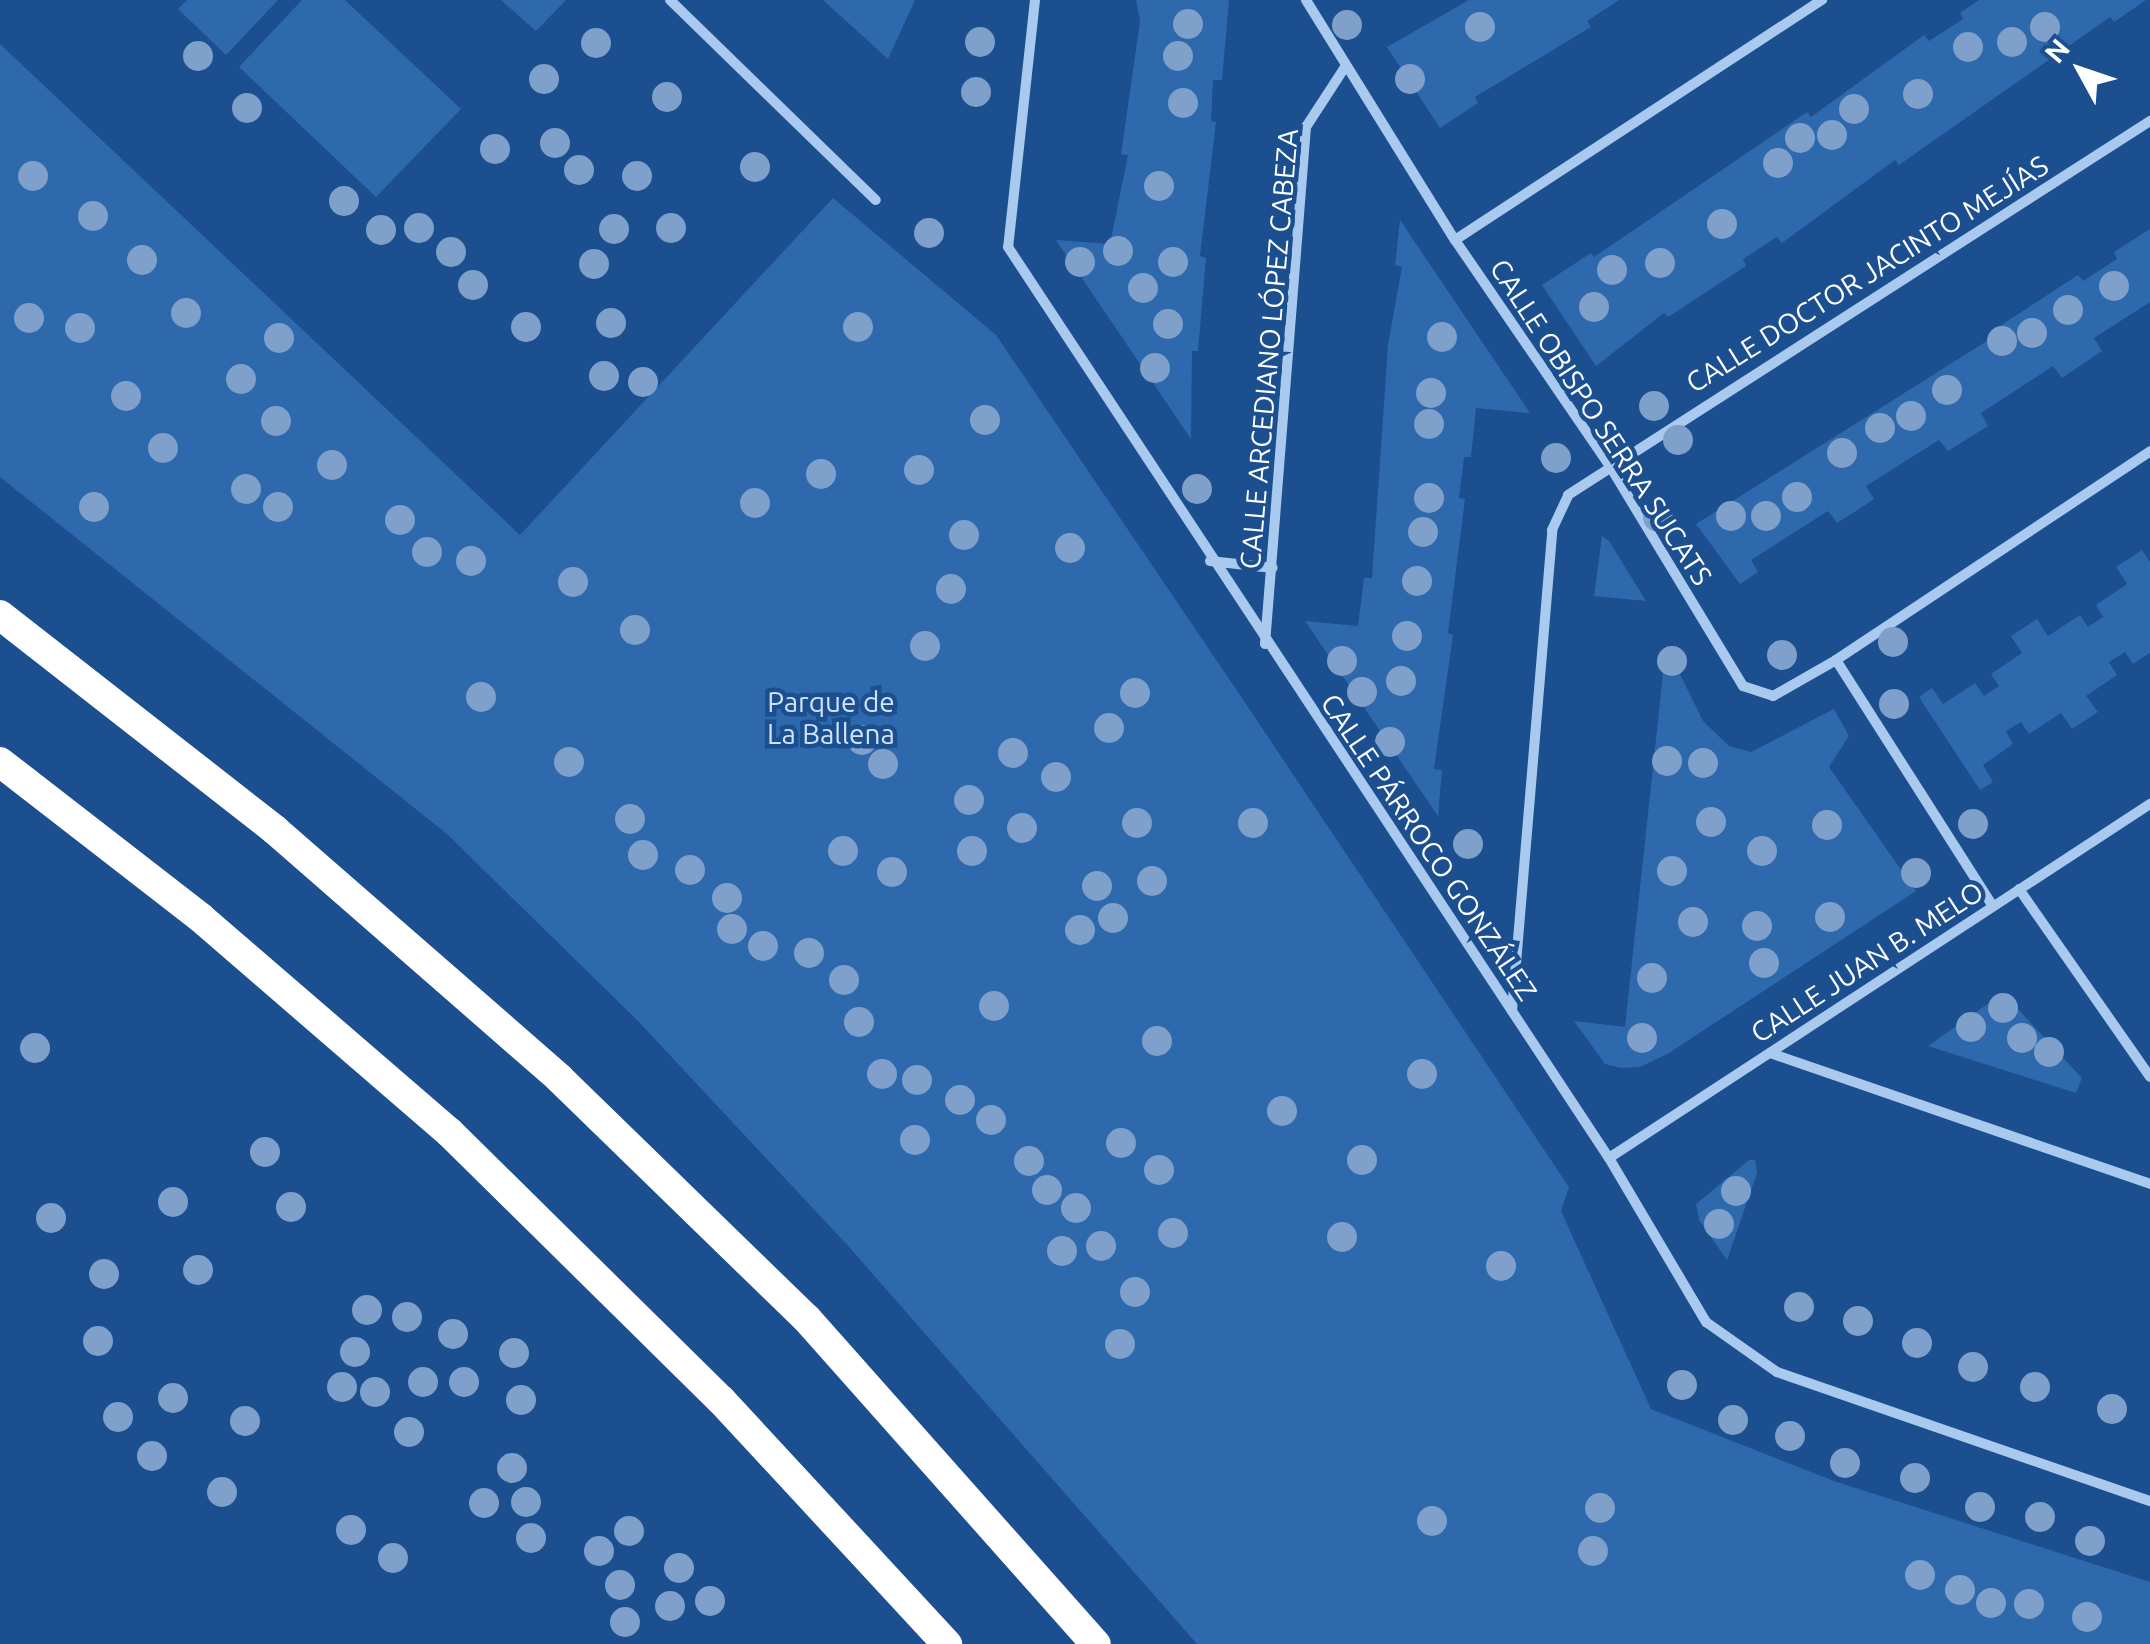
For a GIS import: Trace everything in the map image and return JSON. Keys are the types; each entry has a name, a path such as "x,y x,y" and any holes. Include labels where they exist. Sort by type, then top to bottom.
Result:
{"highway":[{"path":"0,616 275,830 560,1078 806,1319 1096,1644"},
{"path":"0,762 202,918 449,1132 721,1400 947,1644"}],"street":[{"path":"670,0 876,200"},
{"name":"CALLE PÁRROCO GONZÁLEZ","path":"1035,0 1008,247 1265,645 1610,1158 1706,1322 1777,1372 2150,1502"},
{"path":"1455,240 1822,0"},
{"name":"CALLE OBISPO SERRA SUCATS","path":"1309,1 1345,67 1455,240 1611,468 1743,686 1773,696 1836,660 2150,451"},
{"name":"CALLE ARCEDIANO LÓPEZ CABEZA","path":"1265,645 1306,127 1345,67"},
{"name":"CALLE DOCTOR JACINTO MEJÍAS","path":"1512,1011 1552,530 1568,495 2150,121"},
{"path":"1210,561 1272,568"},
{"path":"1836,660 1993,906"},
{"name":"CALLE JUAN B. MELO","path":"1610,1158 2150,804"},
{"path":"2019,890 2150,1077"},
{"path":"1770,1053 2150,1184"}],"green space":[{"path":"187,0 278,0 226,55 178,9"},
{"path":"302,0 345,0 461,109 376,197 239,67"},
{"path":"501,0 566,0 536,31"},
{"path":"823,0 915,0 888,59"},
{"path":"1136,0 1229,0 1222,80 1213,80 1211,121 1216,122 1200,256 1206,258 1198,351 1192,351 1191,439 1056,240 1110,244 1128,155 1121,154 1140,21"},
{"path":"1469,0 1619,0 1587,21 1591,27 1475,97 1478,103 1440,128 1387,47"},
{"path":"1979,0 2146,0 2114,22 2110,17 1899,165 1895,160 1782,243 1777,237 1743,259 1746,266 1668,317 1664,313 1596,366 1542,285 1591,253 1594,257 1807,112 1811,117 1924,35 1929,41 1963,19 1960,13"},
{"name":"Parque de La Ballena","path":"0,44 520,535 833,198 996,335 1240,695 1569,1187 1561,1211 1651,1409 1834,1481 2150,1582 2150,1644 1197,1644 850,1248 637,1020 447,834 0,477"},
{"path":"1400,220 1530,413 1476,408 1471,457 1464,457 1459,498 1465,499 1448,633 1453,635 1434,769 1442,770 1438,816 1305,621 1358,626 1364,578 1372,578 1388,345 1402,267 1395,265"},
{"path":"2150,229 2150,302 2094,338 2102,351 2062,378 2053,366 1981,413 1988,426 1948,451 1939,440 1866,486 1874,499 1837,523 1828,511 1751,560 1758,572 1740,584 1696,524 1998,334 1995,329 2078,275 2083,281 2117,259 2114,252"},
{"path":"1602,536 1609,541 1646,601 1594,596"},
{"path":"2142,550 2150,562 2150,653 2133,664 2125,652 2109,662 2117,675 2086,696 2098,712 2072,729 2061,713 2029,734 2021,722 2006,731 2013,744 1983,765 1993,782 1980,790 1919,697 1932,688 1943,704 1975,683 1984,696 1999,686 1991,674 2022,653 2011,636 2037,619 2048,636 2080,615 2088,627 2103,617 2096,605 2127,584 2116,567"},
{"path":"1666,646 1703,721 1729,746 1751,752 1834,709 1849,736 1829,767 1916,891 1669,1053 1640,1067 1621,1068 1605,1064 1574,1021 1625,1027"},
{"path":"2003,993 2082,1078 2076,1093 1928,1046"},
{"path":"1749,1160 1755,1160 1757,1173 1727,1260 1699,1220 1696,1204"}]}
